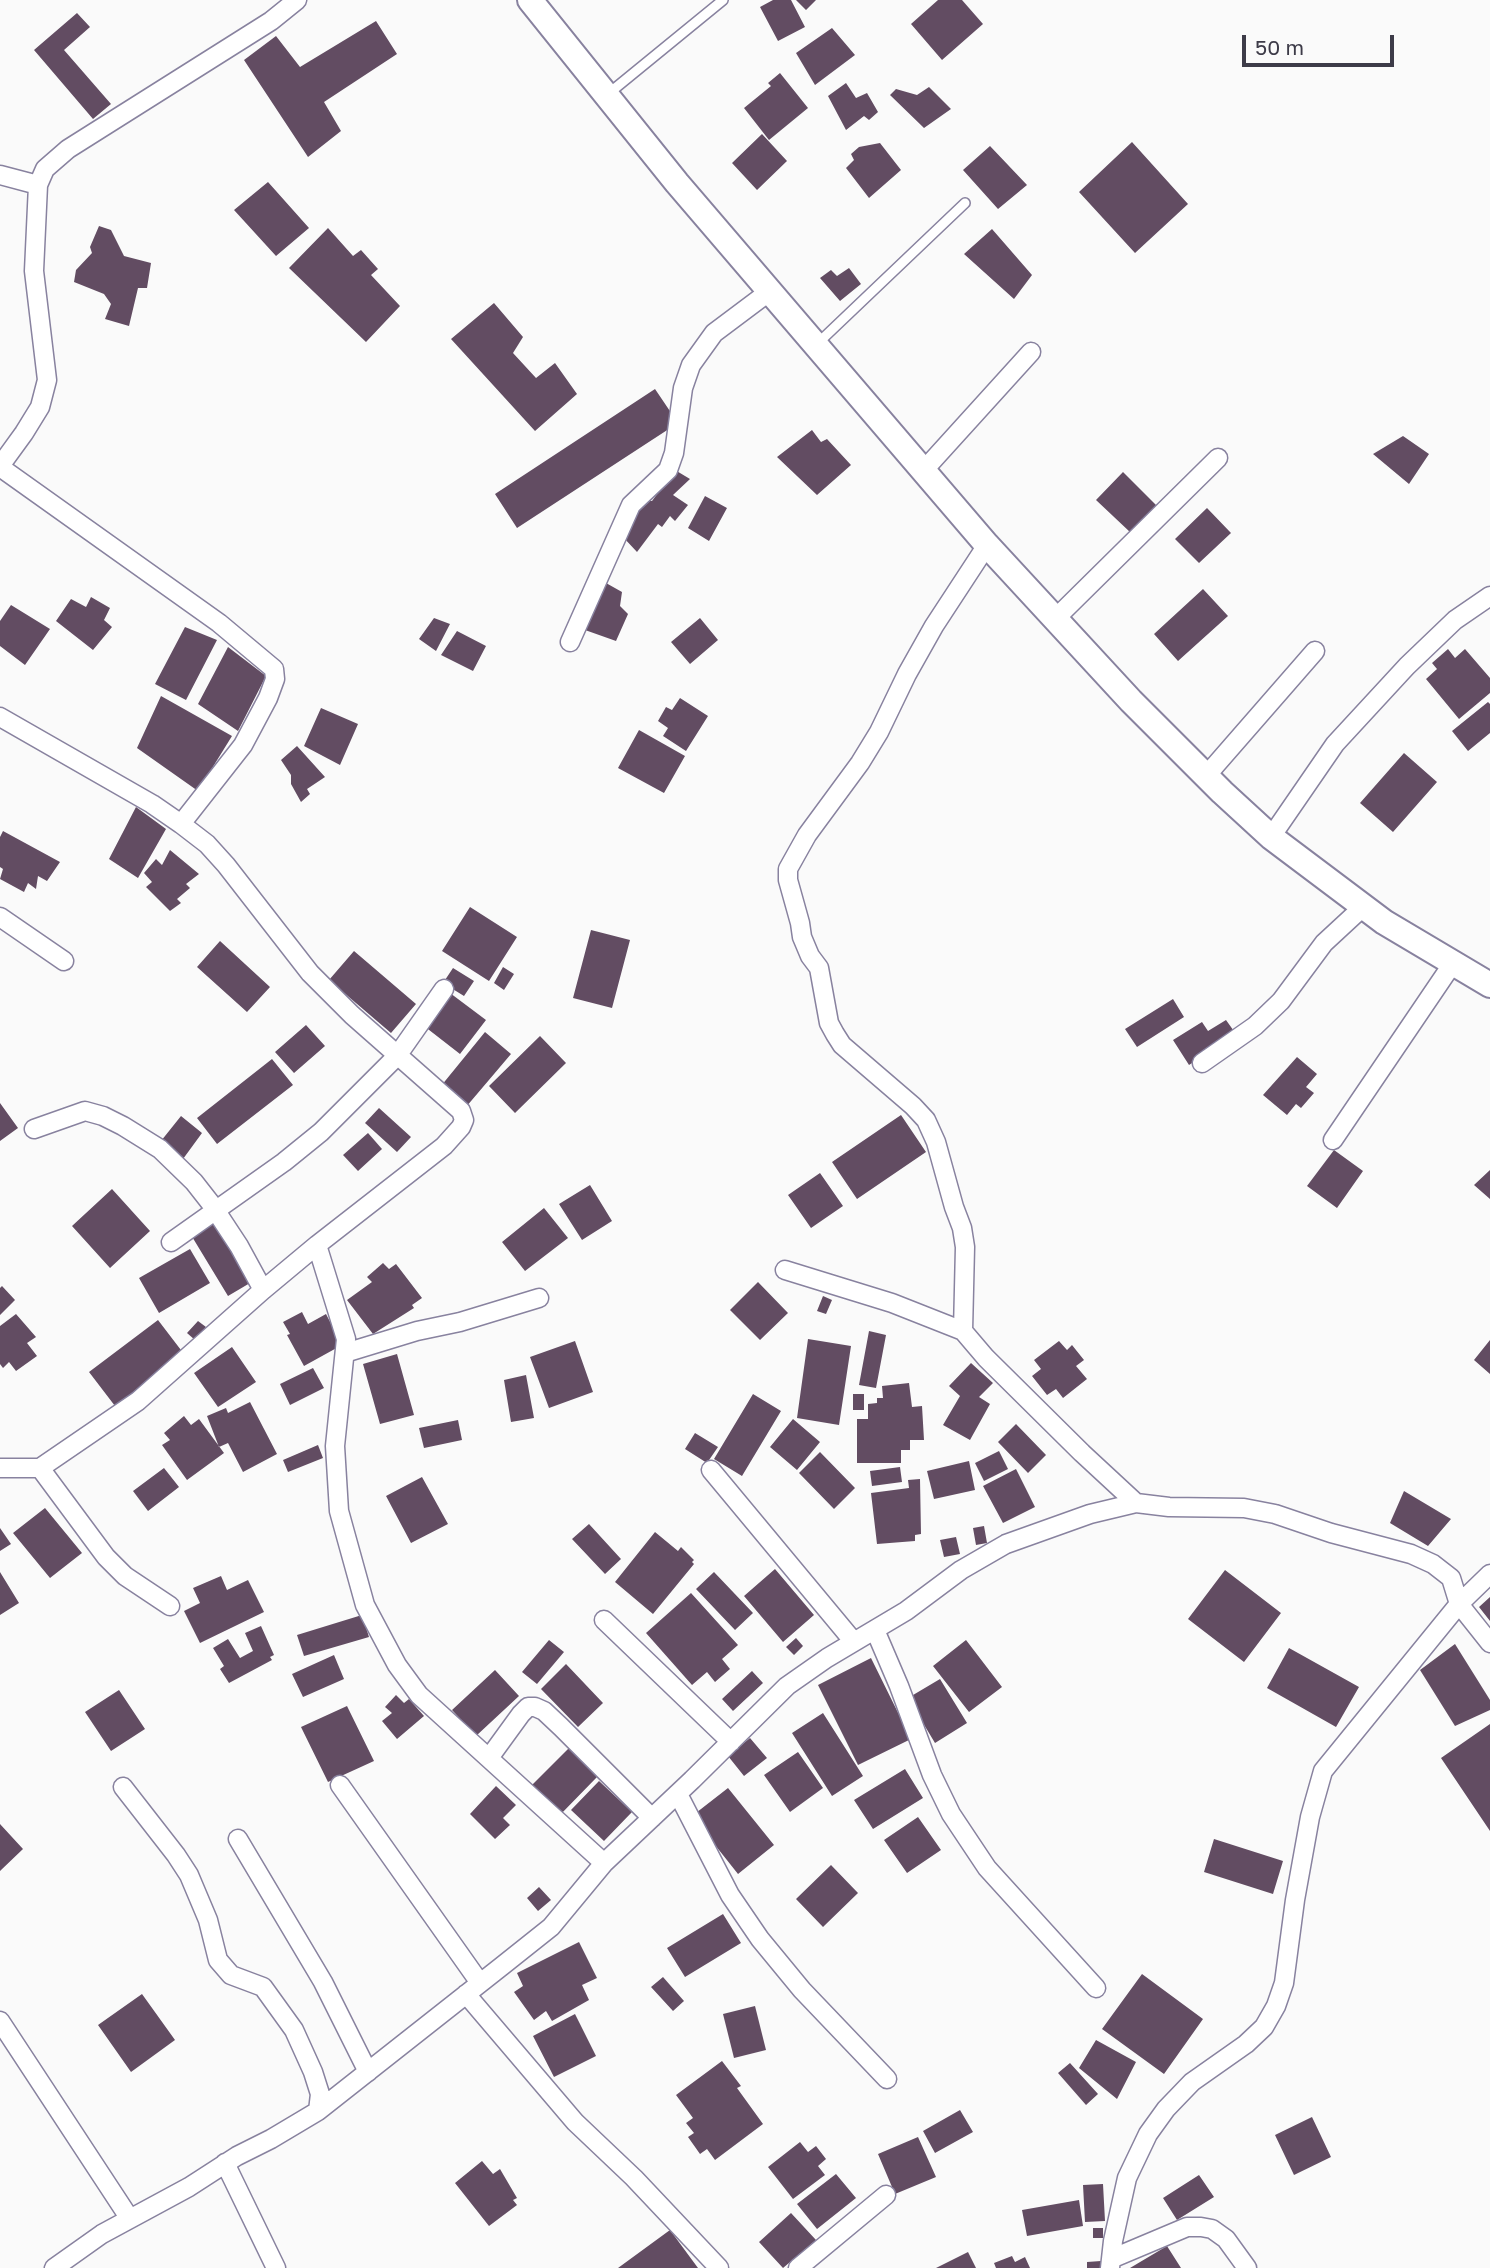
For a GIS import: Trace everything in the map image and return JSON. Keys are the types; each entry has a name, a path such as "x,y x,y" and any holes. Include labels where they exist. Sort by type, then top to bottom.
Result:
{"street":[{"path":"181,824 243,745 268,698 275,679 274,669 219,623 0,466 40,407 47,380 34,271 38,185 45,169 68,149 271,21 297,0"},
{"path":"530,0 677,183 987,545 1131,701 1271,837 1384,922 1490,985"},
{"path":"0,175 38,185"},
{"path":"570,642 631,505 668,470 674,453 683,388 691,365 714,333 770,291"},
{"path":"924,470 1031,352"},
{"path":"1055,619 1218,458"},
{"path":"963,1331 965,1247 962,1228 936,1142 926,1121 913,1106 842,1045 829,1023 819,968 810,956 802,937 788,880 788,869 807,835 860,763 934,626 987,545"},
{"path":"1271,837 1335,744 1407,666 1455,620 1490,596"},
{"path":"1206,776 1315,651"},
{"path":"0,717 152,804 207,844 310,973 397,1056 461,1111 464,1120 444,1146 317,1245 138,1401 40,1468 0,1468"},
{"path":"1202,1063 1255,1026 1281,1001 1324,943 1364,906"},
{"path":"0,917 64,961"},
{"path":"1333,1140 1453,963"},
{"path":"171,1242 285,1162 321,1132 397,1056 444,989"},
{"path":"34,1129 85,1111 123,1126 160,1149 194,1182 239,1246 263,1290"},
{"path":"317,1245 346,1339 335,1446 339,1511 365,1605 397,1665 419,1695 604,1863"},
{"path":"785,1270 902,1307 963,1331 986,1358 1136,1503"},
{"path":"345,1353 539,1298"},
{"path":"40,1468 106,1557 125,1576 170,1606"},
{"path":"711,1470 853,1642"},
{"path":"54,2268 102,2234 189,2187 225,2163 318,2111 551,1927 604,1863 787,1686 906,1611 961,1570 1006,1544 1090,1514 1136,1503 1169,1507 1244,1508 1275,1514 1433,1563 1451,1578 1459,1604 1490,1643"},
{"path":"1111,2263 1113,2241 1127,2178 1147,2134 1192,2082 1246,2044 1264,2027 1276,2006 1284,1983 1310,1817 1323,1771 1459,1604 1490,1574"},
{"path":"604,1620 731,1742"},
{"path":"874,1630 951,1814 987,1868 1096,1988"},
{"path":"489,1758 521,1714 528,1707 535,1707 561,1727 652,1818"},
{"path":"340,1786 473,1989 575,2122 634,2178 719,2268"},
{"path":"123,1787 176,1855 188,1875 208,1920 218,1960 231,1975 262,1987 294,2030 320,2094 318,2111"},
{"path":"678,1794 730,1895 760,1939 802,1990 887,2079"},
{"path":"238,1839 323,1983 368,2072"},
{"path":"0,2021 130,2219"},
{"path":"225,2163 276,2268"},
{"path":"798,2268 886,2195"},
{"path":"1111,2263 1187,2227 1200,2227 1212,2229 1226,2239 1247,2268"}],"lane":[{"path":"606,95 723,0"},
{"path":"816,345 965,203"}],"building":[{"path":"773,0 791,0 805,27 778,41 760,7"},
{"path":"796,0 816,0 806,10"},
{"path":"938,0 962,0 983,24 942,60 911,24"},
{"path":"77,13 90,27 64,50 111,104 93,119 34,50"},
{"path":"376,21 397,54 324,102 341,131 308,157 244,60 276,36 300,67"},
{"path":"832,28 855,55 815,85 796,53"},
{"path":"780,73 808,108 769,140 744,108 771,86 768,83"},
{"path":"846,83 856,98 867,93 878,112 869,120 864,116 846,130 828,96"},
{"path":"929,87 951,109 924,128 890,95 896,89 917,95"},
{"path":"762,134 787,161 757,190 732,163"},
{"path":"1132,142 1188,204 1135,253 1079,192"},
{"path":"880,143 901,170 869,198 846,168 854,160 851,154 859,147"},
{"path":"990,146 1027,185 998,209 963,170"},
{"path":"268,182 309,228 276,256 234,210"},
{"path":"99,226 111,230 124,256 151,263 147,288 138,288 129,326 105,319 111,304 104,294 74,282 76,270 92,253 90,247"},
{"path":"328,228 353,256 361,250 378,269 371,275 400,306 366,342 289,268"},
{"path":"992,229 1032,275 1014,299 964,254"},
{"path":"849,268 861,284 840,301 820,278 831,270 837,276"},
{"path":"494,303 523,337 513,353 536,378 555,363 577,394 535,431 451,339"},
{"path":"655,389 678,423 517,528 495,494"},
{"path":"812,430 821,442 827,439 851,465 817,495 777,457"},
{"path":"1403,436 1429,454 1409,484 1373,454"},
{"path":"675,470 690,479 673,495 688,505 675,521 670,516 662,527 658,524 637,552 623,537 642,501 652,501"},
{"path":"1123,472 1157,506 1131,533 1096,500"},
{"path":"705,496 727,508 709,541 688,528"},
{"path":"1207,508 1231,533 1199,563 1175,539"},
{"path":"606,583 622,592 620,606 628,614 616,641 585,630"},
{"path":"1203,589 1228,616 1178,661 1154,634"},
{"path":"91,597 110,608 104,620 112,627 93,650 56,621 71,599 86,607"},
{"path":"11,605 50,629 25,665 0,646 0,621"},
{"path":"434,618 450,624 436,651 419,639"},
{"path":"700,618 718,640 690,664 671,642"},
{"path":"185,627 217,640 186,700 155,684"},
{"path":"457,631 486,646 473,671 441,655"},
{"path":"228,647 266,676 238,731 198,704"},
{"path":"1448,649 1455,658 1465,649 1490,678 1490,693 1459,719 1426,679 1437,669 1432,663"},
{"path":"161,696 232,736 198,791 137,748"},
{"path":"680,698 708,716 686,751 663,736 668,728 658,721 666,707 672,710"},
{"path":"1488,702 1490,733 1468,751 1452,731"},
{"path":"321,708 358,724 340,765 304,746"},
{"path":"639,730 685,756 664,793 618,768"},
{"path":"297,746 325,777 307,789 310,794 301,802 291,784 291,775 281,760"},
{"path":"1404,753 1437,782 1393,832 1360,803"},
{"path":"136,807 166,829 138,878 109,859"},
{"path":"3,831 60,862 47,881 38,876 36,889 28,883 24,892 0,879 3,869 0,867 0,837"},
{"path":"170,850 199,874 186,884 190,888 177,899 181,903 170,911 146,887 152,882 144,873 156,859 162,865"},
{"path":"470,907 517,937 489,981 442,951"},
{"path":"591,930 630,940 612,1008 573,998"},
{"path":"220,941 270,987 247,1012 197,967"},
{"path":"354,951 416,1004 391,1033 329,980"},
{"path":"503,967 514,974 504,990 494,983"},
{"path":"453,968 474,981 464,996 443,983"},
{"path":"450,993 486,1020 460,1054 424,1026"},
{"path":"1173,999 1184,1017 1137,1047 1125,1029"},
{"path":"1226,1020 1236,1034 1189,1065 1173,1040 1202,1022 1208,1031"},
{"path":"306,1025 325,1046 294,1073 275,1052"},
{"path":"485,1032 511,1054 466,1107 441,1086"},
{"path":"540,1036 566,1063 515,1113 489,1086"},
{"path":"1297,1057 1317,1074 1306,1087 1314,1093 1301,1108 1296,1104 1287,1115 1263,1095"},
{"path":"272,1059 293,1085 217,1144 197,1118"},
{"path":"0,1103 18,1128 0,1141"},
{"path":"379,1108 411,1137 397,1152 365,1123"},
{"path":"901,1115 926,1152 857,1199 832,1162"},
{"path":"181,1116 202,1133 183,1159 161,1141"},
{"path":"368,1133 382,1149 358,1171 343,1155"},
{"path":"1334,1150 1363,1171 1337,1208 1307,1186"},
{"path":"1490,1170 1490,1199 1474,1185"},
{"path":"820,1173 843,1206 811,1228 788,1195"},
{"path":"590,1185 612,1221 582,1240 559,1204"},
{"path":"112,1189 150,1231 110,1268 72,1226"},
{"path":"544,1208 568,1238 525,1271 502,1242"},
{"path":"214,1222 250,1283 228,1296 191,1235"},
{"path":"190,1249 210,1283 159,1313 139,1278"},
{"path":"383,1263 389,1269 396,1264 422,1298 412,1305 414,1308 373,1334 347,1300 372,1282 367,1277"},
{"path":"758,1282 788,1313 760,1340 730,1310"},
{"path":"2,1286 15,1300 0,1315 0,1288"},
{"path":"823,1296 832,1300 826,1314 817,1311"},
{"path":"302,1312 308,1324 326,1314 342,1345 304,1366 283,1322"},
{"path":"16,1314 36,1337 27,1343 37,1356 16,1371 9,1362 3,1368 0,1364 0,1326"},
{"path":"158,1320 184,1354 115,1406 89,1372"},
{"path":"198,1321 206,1327 195,1340 187,1333"},
{"path":"869,1331 886,1335 876,1388 859,1385"},
{"path":"808,1339 851,1346 839,1425 797,1418"},
{"path":"1490,1340 1490,1374 1474,1360"},
{"path":"575,1341 593,1392 549,1408 530,1357"},
{"path":"1059,1341 1067,1350 1072,1345 1084,1360 1076,1366 1087,1379 1063,1398 1056,1389 1047,1395 1032,1376 1041,1369 1034,1360"},
{"path":"232,1347 256,1382 218,1407 194,1373"},
{"path":"397,1354 414,1415 380,1424 363,1364"},
{"path":"971,1363 993,1383 979,1397 990,1404 970,1440 943,1425 960,1396 949,1386"},
{"path":"313,1368 324,1388 290,1405 280,1384"},
{"path":"526,1375 534,1418 511,1422 504,1380"},
{"path":"909,1383 912,1407 922,1406 924,1440 910,1440 910,1450 901,1450 901,1463 857,1463 857,1419 868,1419 868,1404 877,1403 877,1398 883,1398 882,1386"},
{"path":"753,1394 781,1411 742,1476 714,1459"},
{"path":"853,1394 864,1394 864,1410 853,1410"},
{"path":"250,1402 277,1454 243,1472 228,1443 219,1447 207,1416 226,1408 228,1413"},
{"path":"184,1416 191,1425 199,1419 224,1453 187,1480 162,1445 170,1440 164,1433"},
{"path":"793,1419 820,1442 797,1470 770,1447"},
{"path":"458,1420 462,1440 424,1448 419,1428"},
{"path":"1016,1424 1046,1455 1028,1473 998,1442"},
{"path":"695,1433 718,1447 707,1463 685,1449"},
{"path":"318,1445 323,1458 288,1472 283,1460"},
{"path":"999,1451 1008,1469 984,1481 975,1463"},
{"path":"820,1452 855,1488 834,1509 799,1473"},
{"path":"969,1461 975,1490 934,1499 927,1471"},
{"path":"900,1467 902,1482 872,1486 870,1471"},
{"path":"164,1468 179,1487 148,1511 133,1491"},
{"path":"1016,1469 1035,1507 1003,1523 983,1486"},
{"path":"422,1477 448,1524 411,1543 386,1496"},
{"path":"920,1479 921,1534 915,1535 915,1541 877,1544 871,1493 909,1488 908,1480"},
{"path":"1404,1491 1451,1519 1428,1546 1390,1523"},
{"path":"45,1508 82,1553 50,1578 13,1533"},
{"path":"589,1524 621,1559 605,1574 572,1539"},
{"path":"984,1526 987,1543 976,1545 973,1528"},
{"path":"0,1528 11,1544 0,1551"},
{"path":"655,1532 678,1551 681,1547 694,1560 694,1564 653,1614 615,1582"},
{"path":"956,1537 960,1554 944,1557 940,1540"},
{"path":"775,1569 814,1615 783,1642 744,1596"},
{"path":"1225,1570 1281,1613 1244,1662 1188,1619"},
{"path":"0,1572 19,1603 0,1615"},
{"path":"714,1572 753,1613 735,1630 696,1589"},
{"path":"221,1576 227,1590 248,1580 264,1612 200,1643 184,1611 200,1603 193,1588"},
{"path":"691,1593 738,1645 722,1659 730,1669 715,1682 707,1672 692,1685 646,1633"},
{"path":"1490,1597 1490,1621 1479,1607"},
{"path":"362,1615 369,1637 304,1656 297,1635"},
{"path":"261,1626 274,1655 270,1657 272,1660 229,1683 220,1669 224,1666 213,1648 228,1639 240,1658 253,1651 245,1633"},
{"path":"796,1638 803,1646 794,1655 786,1647"},
{"path":"549,1640 564,1652 537,1684 522,1672"},
{"path":"966,1640 1002,1687 969,1712 933,1666"},
{"path":"1455,1644 1490,1700 1490,1710 1455,1726 1420,1670"},
{"path":"1289,1648 1359,1687 1336,1727 1267,1688"},
{"path":"334,1655 344,1679 303,1697 292,1674"},
{"path":"871,1658 911,1739 858,1765 818,1685"},
{"path":"566,1664 603,1703 578,1727 541,1689"},
{"path":"495,1670 519,1696 476,1736 452,1710"},
{"path":"752,1671 763,1683 733,1711 722,1699"},
{"path":"940,1679 967,1723 935,1743 908,1698"},
{"path":"119,1690 145,1729 111,1751 85,1712"},
{"path":"396,1695 404,1703 409,1699 424,1716 397,1739 382,1721 392,1713 385,1707"},
{"path":"347,1706 374,1761 328,1782 301,1727"},
{"path":"823,1713 863,1776 832,1796 792,1733"},
{"path":"1490,1724 1490,1831 1441,1758"},
{"path":"750,1738 767,1758 744,1776 728,1756"},
{"path":"569,1748 597,1777 559,1816 530,1787"},
{"path":"798,1752 823,1788 790,1812 764,1775"},
{"path":"905,1769 923,1798 873,1829 854,1800"},
{"path":"599,1781 632,1812 604,1841 571,1810"},
{"path":"496,1786 516,1805 503,1818 510,1825 495,1839 470,1814"},
{"path":"728,1788 774,1845 738,1874 692,1816"},
{"path":"918,1817 941,1850 907,1873 884,1840"},
{"path":"0,1824 23,1849 0,1871"},
{"path":"1214,1839 1283,1861 1273,1894 1204,1872"},
{"path":"831,1865 858,1893 823,1927 796,1899"},
{"path":"539,1887 551,1900 538,1911 527,1898"},
{"path":"723,1914 741,1943 685,1977 667,1948"},
{"path":"579,1942 597,1978 582,1985 589,2000 552,2021 546,2011 534,2020 514,1992 523,1986 517,1973"},
{"path":"1142,1974 1203,2019 1164,2074 1102,2029"},
{"path":"663,1977 684,2001 673,2011 651,1987"},
{"path":"142,1994 175,2040 131,2072 98,2025"},
{"path":"755,2006 766,2050 734,2058 723,2014"},
{"path":"575,2014 596,2056 554,2077 533,2036"},
{"path":"1096,2040 1136,2062 1117,2099 1079,2068"},
{"path":"722,2061 741,2086 737,2088 763,2124 715,2160 707,2149 700,2154 688,2137 694,2133 686,2123 693,2118 676,2095"},
{"path":"1070,2063 1098,2094 1086,2105 1058,2073"},
{"path":"960,2110 973,2132 935,2153 923,2131"},
{"path":"1312,2117 1331,2157 1294,2175 1275,2135"},
{"path":"918,2137 936,2177 895,2194 878,2154"},
{"path":"800,2142 808,2152 816,2146 826,2159 818,2166 825,2175 793,2199 768,2167"},
{"path":"482,2161 493,2174 500,2169 517,2198 513,2200 517,2205 489,2226 455,2183"},
{"path":"836,2174 856,2198 817,2229 797,2204"},
{"path":"1199,2175 1214,2197 1177,2220 1163,2198"},
{"path":"1103,2184 1105,2221 1085,2222 1083,2185"},
{"path":"1079,2200 1083,2226 1027,2236 1022,2210"},
{"path":"791,2213 816,2240 783,2268 759,2242"},
{"path":"1093,2228 1103,2228 1103,2238 1093,2238"},
{"path":"670,2230 698,2268 618,2268"},
{"path":"1167,2246 1181,2268 1130,2268"},
{"path":"968,2252 976,2268 936,2268"},
{"path":"1012,2256 1015,2262 1025,2257 1030,2268 996,2268 994,2263"},
{"path":"1101,2261 1102,2268 1087,2268 1087,2262"}]}
